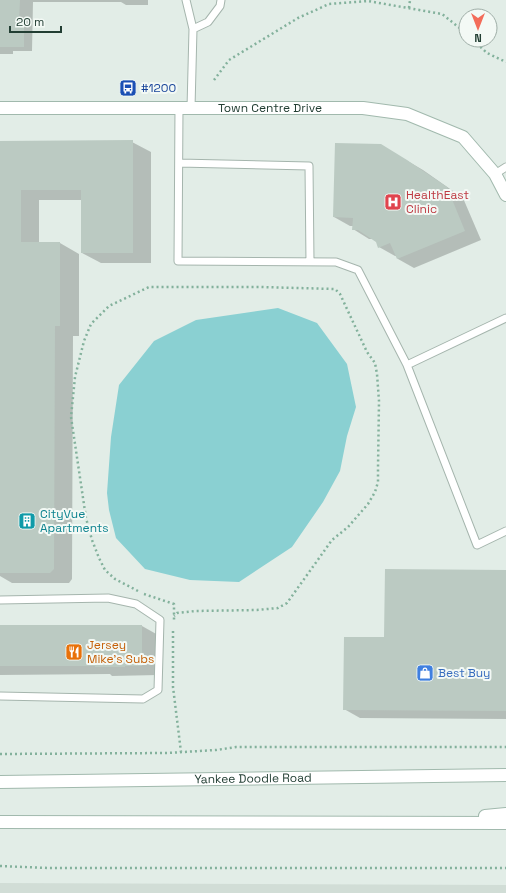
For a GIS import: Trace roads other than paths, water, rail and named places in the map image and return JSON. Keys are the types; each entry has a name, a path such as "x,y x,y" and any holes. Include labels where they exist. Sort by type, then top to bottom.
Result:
{"main road":[{"name":"Town Centre Drive","path":"0,108 364,108 407,114 463,137 495,174 506,195"},
{"name":"Yankee Doodle Road","path":"0,782 506,775"},
{"path":"412,823 506,814"},
{"path":"0,822 506,823"}],"lane":[{"path":"186,0 193,29 179,163 178,261 336,262 358,270 406,365 476,545 506,531"},
{"path":"193,29 208,22 220,6 221,0"},
{"path":"179,163 309,166 310,262"},
{"path":"495,174 506,167"},
{"path":"406,365 506,318"},
{"path":"0,600 108,598 136,604 160,620 158,690 143,699 0,696"}],"water":[{"path":"278,308 317,323 347,364 356,407 347,436 340,471 323,502 292,547 239,582 190,580 145,569 116,538 109,510 107,493 111,437 119,385 154,341 196,320"}],"place":[{"name":"#1200","path":"128,88"},
{"name":"HealthEast Clinic","path":"393,202"},
{"name":"CityVue Apartments","path":"27,521"},
{"name":"Jersey Mike's Subs","path":"74,652"},
{"name":"Best Buy","path":"425,673"}]}
